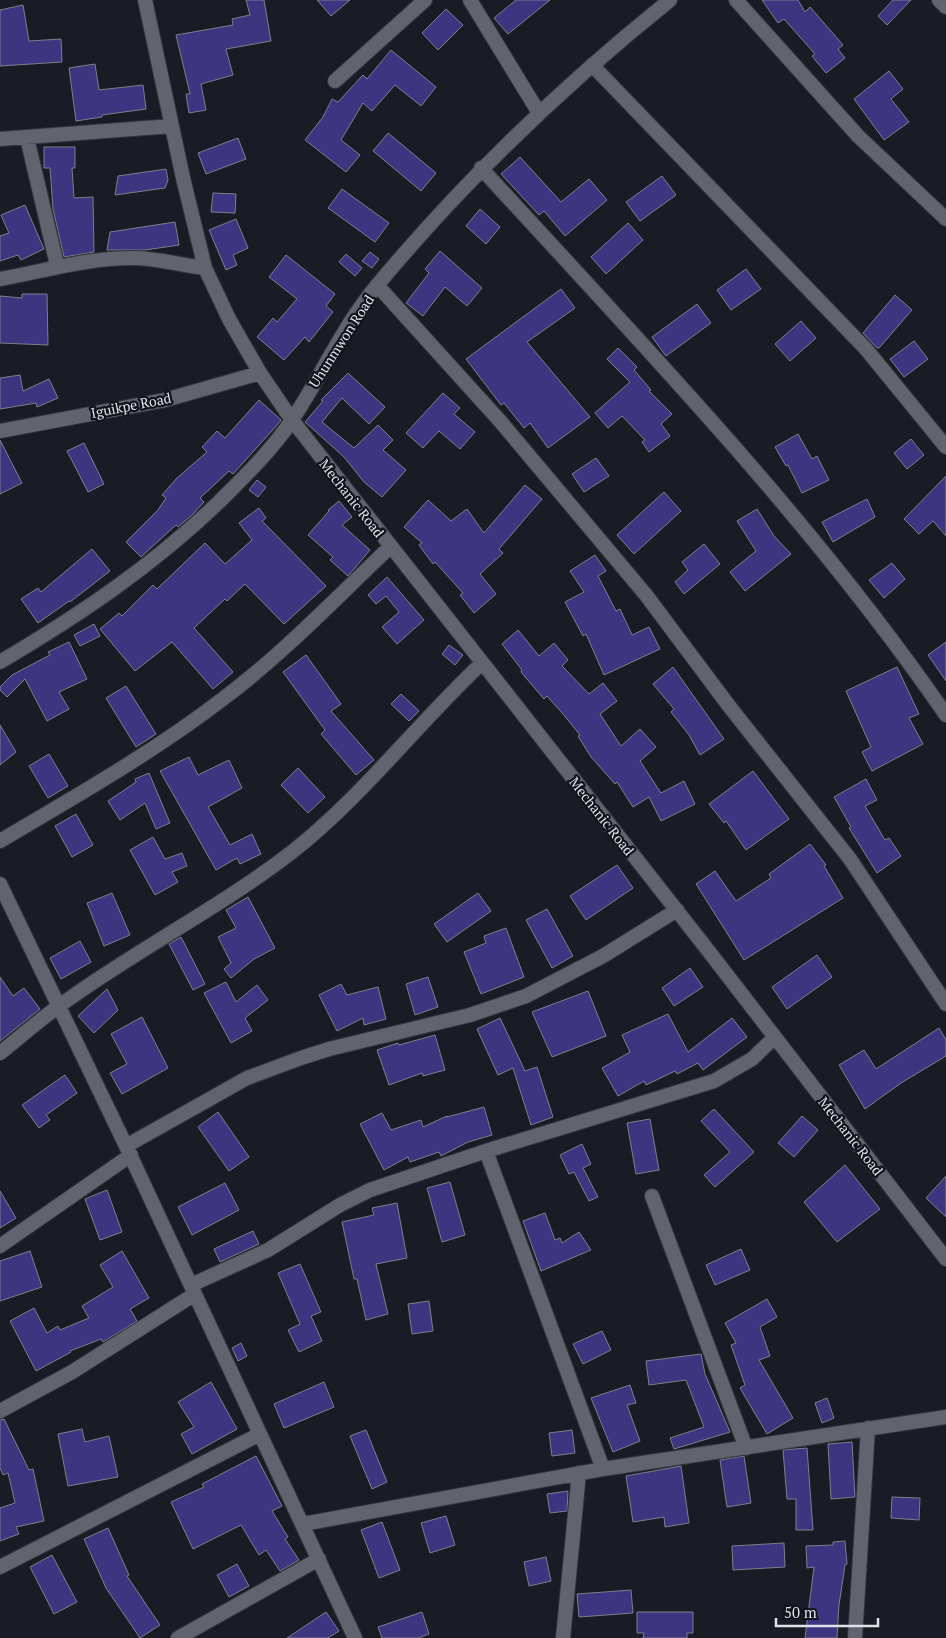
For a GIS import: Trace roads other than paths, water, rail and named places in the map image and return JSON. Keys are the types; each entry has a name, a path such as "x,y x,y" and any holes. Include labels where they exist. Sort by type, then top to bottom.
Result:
{"street":[{"name":"Mechanic Road","path":"145,0 204,268 229,319 260,373 292,420 390,547 677,910 946,1259"},
{"path":"335,81 425,0"},
{"path":"470,0 539,113"},
{"name":"Uhunmwon Road","path":"0,662 77,616 136,574 173,544 254,468 292,420 339,342 377,285 481,168 592,65 670,0"},
{"path":"736,0 858,136 946,218"},
{"path":"939,0 946,7"},
{"path":"592,65 866,349 946,447"},
{"path":"0,139 172,126"},
{"path":"27,138 57,265"},
{"path":"481,168 725,438 846,579 883,625 946,715"},
{"path":"0,279 33,273 57,265 134,258 204,268"},
{"path":"377,285 500,420 646,595 729,706 850,859 946,1004"},
{"name":"Iguikpe Road","path":"0,431 165,400 260,373"},
{"path":"0,841 140,758 225,698 270,661 390,547"},
{"path":"0,1053 59,1006 254,879 293,851 351,797 448,694 482,664"},
{"path":"0,884 128,1151 355,1638"},
{"path":"0,1246 128,1151 247,1078 329,1049 470,1015 526,996 603,956 677,910"},
{"path":"0,1411 72,1372 193,1290 268,1250 356,1197 486,1151 714,1081 752,1059 775,1038"},
{"path":"486,1151 603,1469"},
{"path":"652,1196 746,1448"},
{"path":"303,1524 603,1469 946,1417"},
{"path":"855,1638 868,1428"},
{"path":"0,1567 260,1434"},
{"path":"564,1638 579,1473"},
{"path":"178,1638 319,1559"}]}
